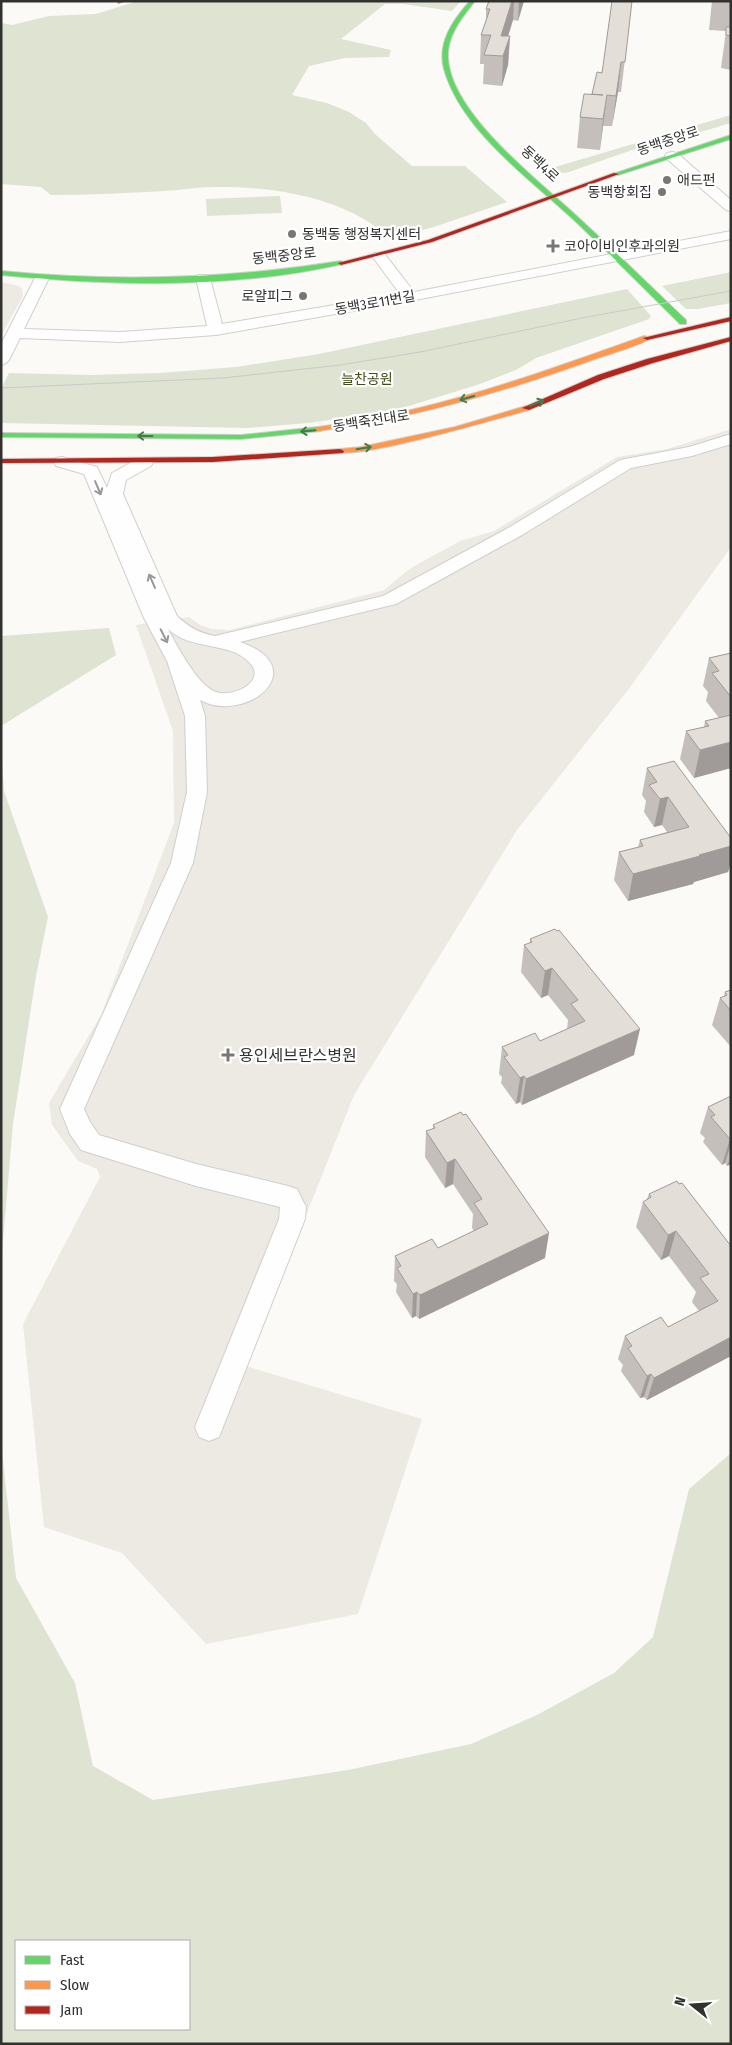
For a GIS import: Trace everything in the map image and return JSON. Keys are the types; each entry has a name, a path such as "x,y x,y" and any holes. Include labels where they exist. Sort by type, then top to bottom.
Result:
{"main road":[{"name":"동백4로","path":"473,1 455,22 447,40 446,57 451,80 464,102 498,144 683,322"},
{"name":"동백중앙로","path":"1,273 42,278 203,278 316,268 379,256 459,232 672,156 731,137"},
{"path":"500,389 614,340 731,312"},
{"name":"동백죽전대로","path":"1,435 242,436 343,427 418,412 500,389 649,338 731,319"},
{"name":"동백죽전대로","path":"1,451 221,450 326,443 445,424 698,337 731,330"},
{"path":"1,461 145,462 291,456 361,449 457,429 513,413 626,369 728,342"},
{"path":"457,429 488,409"},
{"path":"221,450 291,456"}],"street":[{"path":"672,156 731,207"},
{"name":"동백3로11번길","path":"15,333 120,337 216,330 410,298 615,256 731,235"},
{"path":"379,256 410,298"},
{"path":"1,360 42,278"},
{"path":"203,278 216,330"},
{"path":"213,643 389,600 516,531 626,464 692,451 731,439"},
{"path":"62,462 91,471 147,604 177,661 195,716 197,792 182,863 72,1109 79,1127 90,1143 196,1175 288,1197 293,1208 292,1219 209,1427"},
{"path":"145,462 118,476 114,494 169,619 176,628 187,635 213,643 238,647 252,654 263,667 265,674 262,682 252,691 238,698 220,700 202,693 177,661"},
{"path":"252,654 264,635 275,628"},
{"path":"195,716 211,698"}],"shaded area":[{"path":"1,282 19,286 22,289 23,296 1,336"},
{"name":"용인세브란스병원","path":"731,429 731,547 631,686 517,830 354,1095 246,1366 422,1419 358,1614 206,1644 122,1553 44,1527 23,1324 100,1177 97,1169 78,1161 52,1125 49,1103 101,1015 174,823 173,731 136,625 189,617 200,625 212,629 230,630 384,590 411,568 460,541 494,531 617,457 667,449"}],"green space":[{"path":"138,1 461,1 452,11 403,4 385,4 341,39 391,50 389,57 345,58 309,66 292,95 327,103 349,112 366,123 375,134 412,166 465,166 507,202 434,227 389,238 371,224 352,213 307,197 283,192 236,187 202,187 165,191 51,195 41,187 1,184 1,23 12,25 49,16 96,14"},
{"path":"731,115 731,123 697,133 661,140 566,173 548,172 545,170"},
{"path":"280,196 282,213 207,216 206,199"},
{"path":"731,272 731,303 698,309 686,309 662,286"},
{"name":"늘찬공원","path":"627,289 651,316 649,319 536,358 516,370 480,384 409,406 373,414 308,423 248,428 1,423 1,389 9,373 91,375 160,373 236,367 319,354"},
{"path":"109,628 116,655 1,726 1,636"},
{"path":"1,744 4,791 48,917 36,976 13,1124 1,1264"},
{"path":"1,1443 16,1578 75,1683 93,1766 153,1800 348,1770 471,1744 537,1715 614,1673 653,1637 689,1489 731,1453 731,2044 1,2044"}],"building":[{"path":"489,1 512,1 501,36 510,36 503,56 484,55 491,35 481,35 490,9 486,9"},
{"path":"612,1 632,1 625,62 621,62 616,96 607,95 603,119 580,117 584,94 603,95 592,94 597,72 602,73"},
{"path":"726,27 731,27 731,36 726,35"},
{"path":"731,653 731,697 712,673 719,671 709,658"},
{"path":"731,715 731,742 700,750 686,731 709,726 705,721"},
{"path":"674,761 731,838 731,846 633,874 619,852 643,846 640,840 689,827 668,797 660,799 649,785 657,782 647,768"},
{"path":"555,929 559,930 640,1029 526,1079 524,1076 520,1078 504,1057 508,1055 502,1047 535,1033 540,1041 585,1021 571,1004 578,1000 552,968 545,971 524,945 532,942 530,939"},
{"path":"731,990 731,1011 720,998 727,995 725,992"},
{"path":"731,1096 730,1139 711,1117 715,1115 708,1107"},
{"path":"461,1112 463,1115 466,1114 549,1233 420,1295 417,1292 413,1294 397,1268 401,1266 395,1256 432,1239 438,1248 488,1224 474,1203 482,1199 455,1159 447,1163 426,1131 435,1128 433,1125"},
{"path":"677,1181 679,1184 682,1183 731,1246 731,1337 654,1378 651,1374 647,1376 628,1348 632,1346 625,1336 661,1317 668,1327 718,1301 700,1278 709,1274 676,1231 668,1235 643,1202 651,1197 649,1194"}],"tram line":[{"path":"1,388 223,378 340,365 420,352 587,317 731,291"}],"traffic: fast":[{"path":"473,1 455,23 448,40 445,59 454,89 466,108 513,161 563,206 683,322"},
{"path":"616,174 731,137"},
{"path":"1,273 85,280 171,280 258,275 341,263"},
{"path":"1,435 241,437 318,429"}],"traffic: slow":[{"path":"318,429 360,423 444,405 526,380 647,338"},
{"path":"340,451 361,449 457,429 526,408"}],"traffic: jam":[{"path":"341,263 430,241 616,174"},
{"path":"647,338 731,319"},
{"path":"526,408 601,377 650,361 731,339"},
{"path":"1,461 213,459 340,451"}],"place":[{"name":"애드펀","path":"667,180"},
{"name":"동백항회집","path":"662,192"},
{"name":"동백동 행정복지센터","path":"292,234"},
{"name":"코아이비인후과의원","path":"553,246"},
{"name":"로얄피그","path":"303,296"},
{"name":"용인세브란스병원","path":"228,1055"}]}
